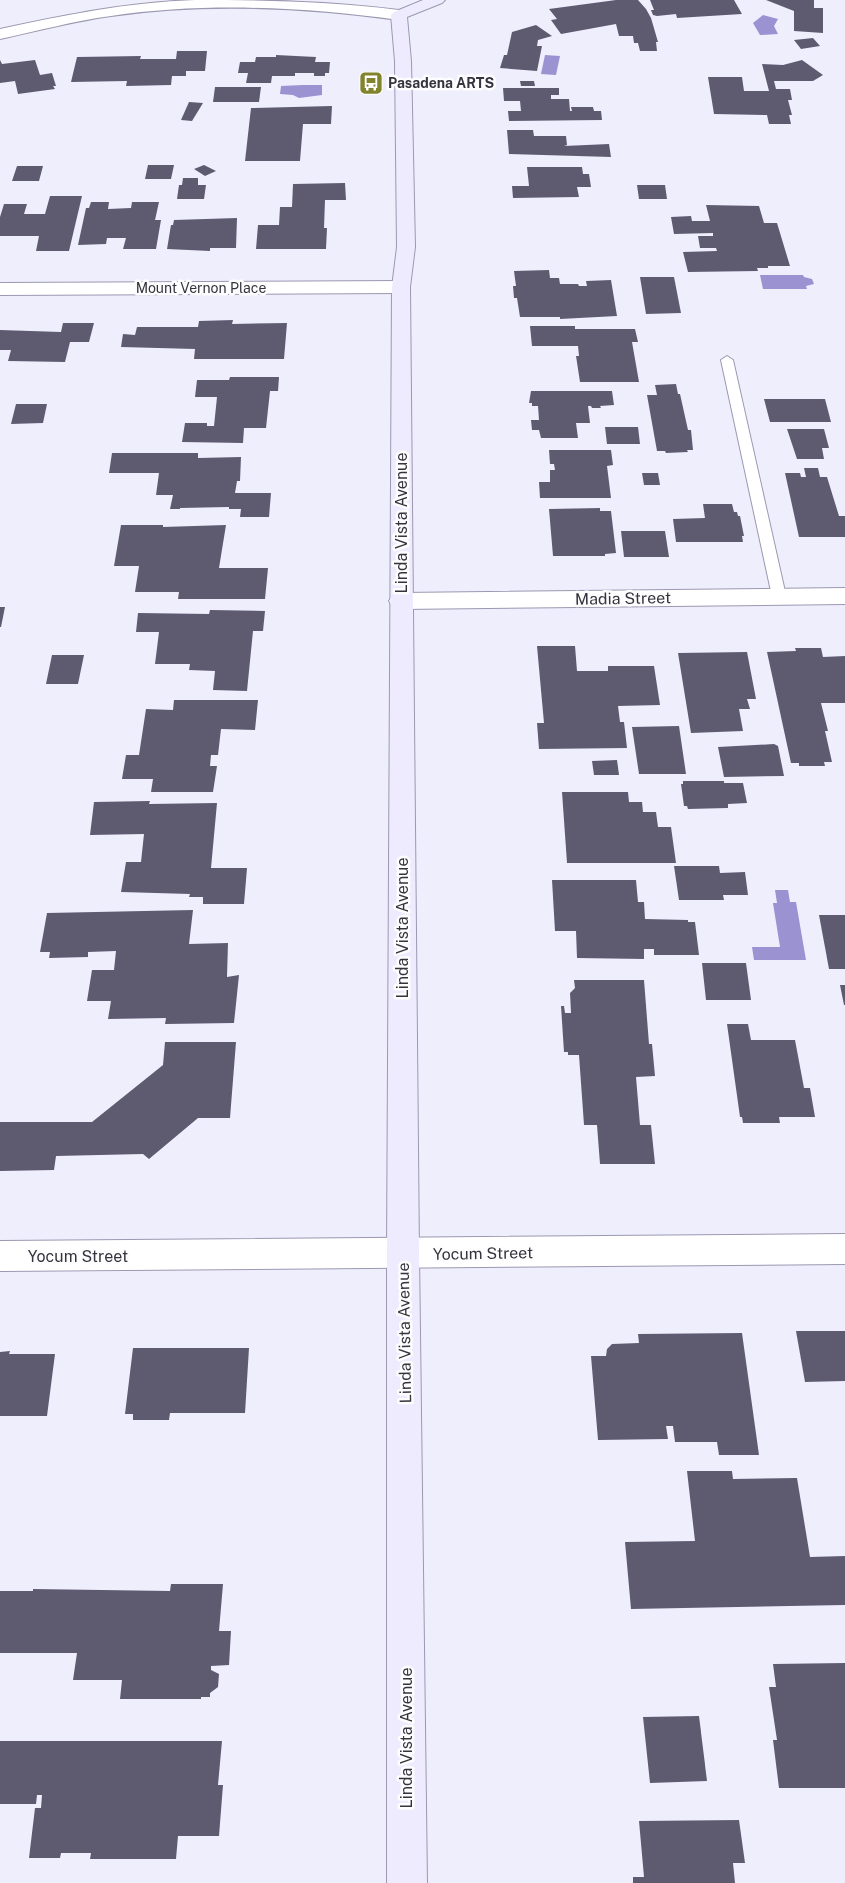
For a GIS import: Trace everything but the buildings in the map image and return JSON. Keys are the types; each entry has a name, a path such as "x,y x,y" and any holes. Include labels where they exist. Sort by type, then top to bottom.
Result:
{"main road":[{"path":"399,15 437,0"},
{"name":"Linda Vista Avenue","path":"399,15 403,61 406,247 402,287 401,601 407,1883"}],"street":[{"path":"0,34 113,11 230,2 330,2 399,15"},
{"name":"Mount Vernon Place","path":"0,289 402,287"},
{"name":"Madia Street","path":"401,601 845,596"},
{"name":"Yocum Street","path":"0,1256 403,1254 845,1248"}],"lane":[{"path":"727,360 779,596"}],"shaded area":[{"path":"763,15 778,19 774,26 778,34 760,35 753,23"},
{"path":"545,55 560,56 556,75 541,74"},
{"path":"322,85 322,95 299,98 293,95 280,94 281,86"},
{"path":"760,275 803,275 812,279 814,284 806,286 807,289 763,289"},
{"path":"775,890 788,890 790,902 796,902 806,960 754,960 752,947 780,947 773,903 777,903"}],"place":[{"name":"Pasadena ARTS","path":"371,83"}]}
